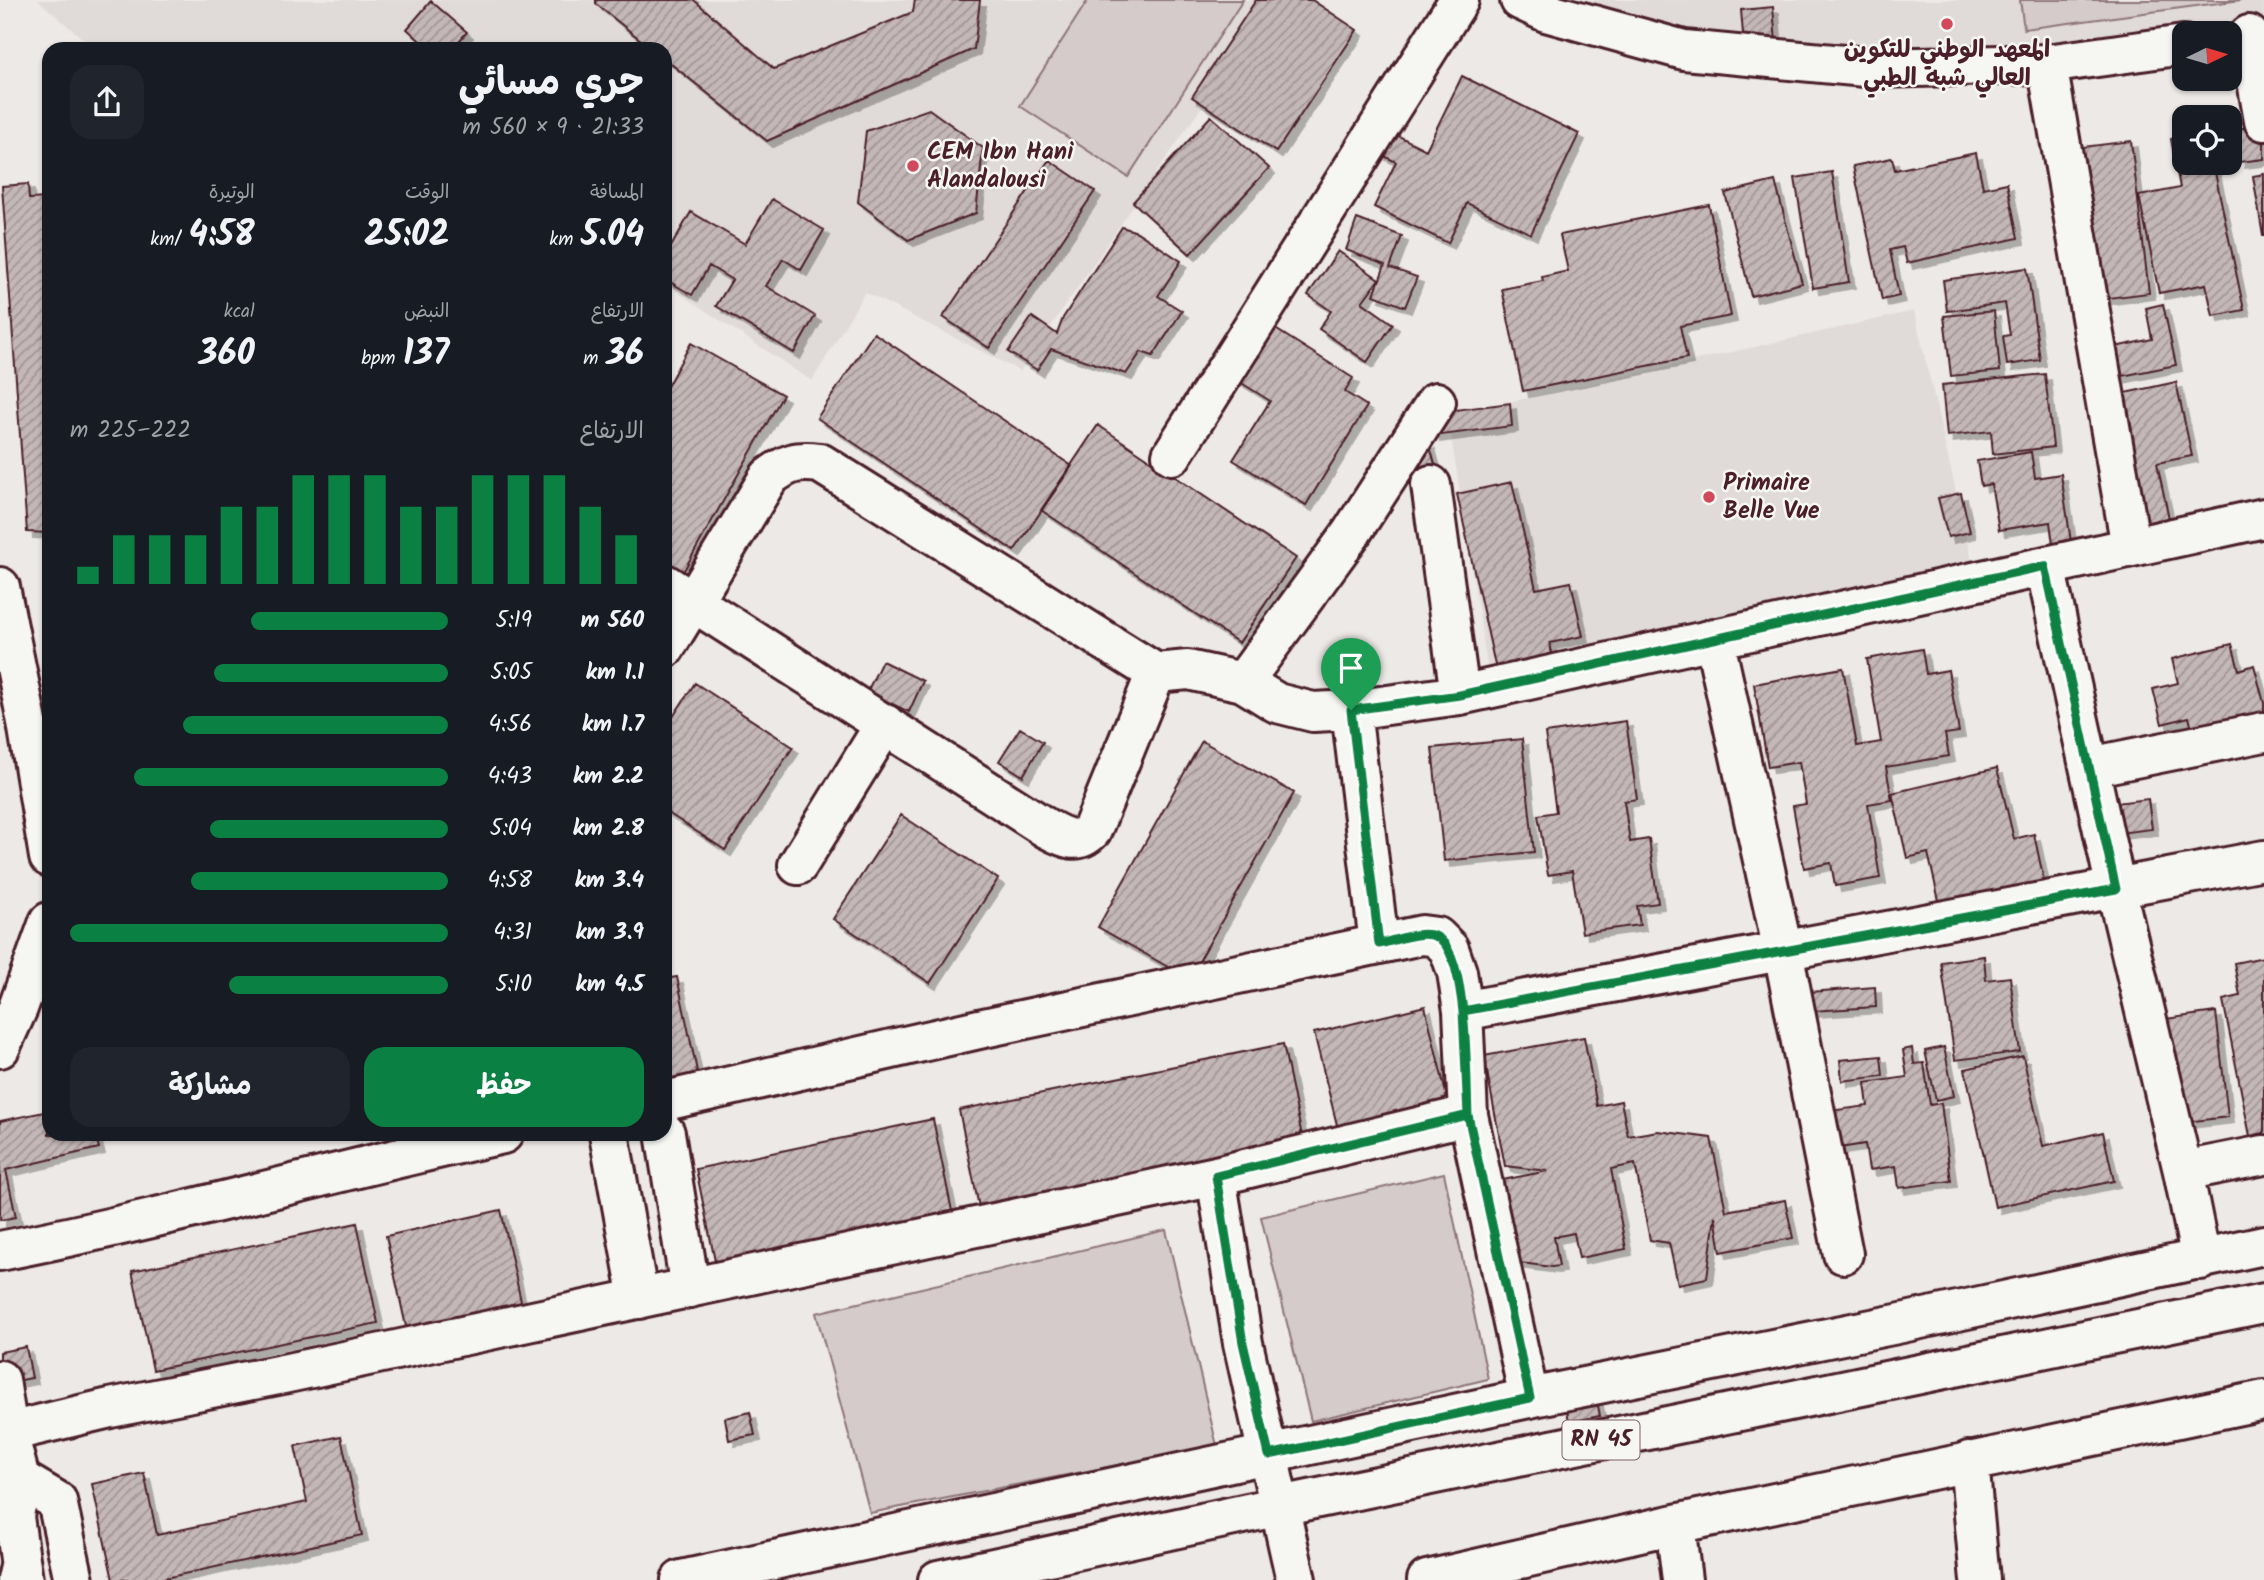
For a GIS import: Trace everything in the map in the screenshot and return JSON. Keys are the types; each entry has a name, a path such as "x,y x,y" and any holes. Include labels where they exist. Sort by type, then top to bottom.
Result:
{"street":[{"path":"1172,455 1459,0"},
{"path":"1520,0 1546,12 1684,50 1876,68 2047,64 2172,47"},
{"path":"2248,36 2264,121"},
{"path":"2047,64 2131,547"},
{"path":"1243,682 1350,535 1436,402"},
{"path":"672,620 679,593 769,477 783,466 801,461 820,463 1156,673 1188,670 1243,682 1278,703 1313,712 1351,710 1460,695 2264,518"},
{"path":"1431,485 1460,695"},
{"path":"2045,566 2201,1260"},
{"path":"0,587 42,814"},
{"path":"679,593 1046,828 1069,840 1086,836 1092,830 1156,673"},
{"path":"1714,638 1783,951 1843,1254"},
{"path":"1351,710 1379,944"},
{"path":"798,865 886,724"},
{"path":"2090,766 2264,732"},
{"path":"1463,1011 2264,860"},
{"path":"672,1099 979,1029 1379,944 1422,935 1437,937 1449,949 1457,972 1463,1011 1468,1115 1530,1398"},
{"path":"0,1048 42,941"},
{"path":"4,1433 110,1408 297,1371 1216,1176 1468,1115"},
{"path":"379,1141 400,1157"},
{"path":"0,1251 81,1235 472,1141"},
{"path":"610,1141 639,1299"},
{"path":"666,1141 690,1288"},
{"path":"2183,1171 2264,1155"},
{"path":"1216,1176 1243,1343 1296,1580"},
{"name":"RN 45","path":"681,1580 1530,1398 2264,1245"},
{"name":"RN 45","path":"939,1580 1280,1506 2264,1303"},
{"path":"0,1380 4,1433 20,1479 14,1517 20,1576"},
{"path":"1427,1580 1675,1524 2264,1399"},
{"path":"1969,1461 1980,1580"},
{"path":"20,1479 57,1501 75,1580"},
{"path":"1675,1524 1682,1580"}],"shaded area":[{"name":"CEM Ibn Hani Alandalousi","path":"38,0 1275,0 1020,371 865,292 812,381 672,289 672,42 87,42"},
{"path":"1088,0 1243,0 1128,177 1020,106"},
{"name":"المعهد الوطني للتكوين العالي شبه الطبي","path":"1577,0 2264,0 2264,23 2242,26 2242,21 2172,21 2172,34 2052,43 1811,50 1642,25"},
{"path":"2020,0 2241,0 2024,29"},
{"name":"Primaire Belle Vue","path":"1914,311 1976,578 1491,690 1448,416"},
{"path":"1444,1173 1488,1379 1311,1421 1261,1217"},
{"path":"1166,1230 1217,1446 870,1513 816,1313"}],"building":[{"path":"596,0 694,0 774,69 913,12 915,0 980,0 974,49 767,141 672,65 672,42 643,42 596,4"},
{"path":"1256,0 1312,0 1357,30 1276,152 1192,97"},
{"path":"431,1 467,32 458,42 421,42 407,29"},
{"path":"1773,7 1776,43 1744,46 1741,10"},
{"path":"1462,76 1579,134 1531,234 1467,203 1448,243 1374,207 1396,162 1380,154 1391,132 1426,150"},
{"path":"929,109 983,148 976,213 908,240 858,202 866,131"},
{"path":"1211,116 1269,168 1190,254 1133,202"},
{"path":"2264,125 2264,159 2242,162 2242,128"},
{"path":"2131,141 2149,293 2068,303 2050,151"},
{"path":"1976,153 1983,188 2007,183 2018,238 1907,263 1903,247 1890,250 1899,296 1882,300 1853,166 1892,158 1895,170"},
{"path":"1049,160 1095,191 989,348 943,317"},
{"path":"1832,172 1849,282 1813,288 1795,178"},
{"path":"2264,174 2264,236 2263,236 2253,176"},
{"path":"2178,175 2216,175 2244,310 2213,316 2206,284 2159,293 2139,196 2180,188"},
{"path":"1775,181 1802,283 1751,296 1725,193"},
{"path":"28,184 29,199 42,198 42,533 27,532 2,186"},
{"path":"772,199 824,230 801,270 783,259 766,286 815,316 794,353 716,306 732,280 709,266 692,295 672,283 672,245 691,212 745,244"},
{"path":"1709,205 1731,316 1680,326 1687,358 1523,391 1502,289 1543,281 1542,277 1568,271 1560,235"},
{"path":"1357,219 1402,236 1390,268 1417,277 1405,307 1374,295 1385,265 1346,250"},
{"path":"1122,227 1137,232 1181,261 1158,296 1182,311 1153,356 1141,352 1126,374 1051,349 1037,370 1008,352 1032,317 1057,334 1063,318"},
{"path":"1338,251 1379,279 1362,302 1393,324 1367,362 1319,329 1331,311 1308,295"},
{"path":"2027,268 2040,360 2007,365 2003,336 2010,335 2005,303 1947,311 1943,280"},
{"path":"2163,304 2176,365 2098,381 2092,352 2152,339 2146,308"},
{"path":"1994,311 2000,371 1951,376 1944,316"},
{"path":"1266,323 1353,378 1345,392 1367,406 1306,505 1233,460 1270,401 1232,377"},
{"path":"874,333 1072,466 1014,551 817,418"},
{"path":"691,343 783,395 678,581 672,578 672,377"},
{"path":"2045,374 2053,447 1993,454 1991,431 1947,436 1942,385"},
{"path":"2176,382 2192,456 2157,463 2170,523 2127,532 2102,398"},
{"path":"1510,403 1512,426 1434,436 1431,413"},
{"path":"1098,425 1296,558 1239,643 1041,510"},
{"path":"1429,443 1436,468 1413,475 1406,450"},
{"path":"2031,452 2035,478 2061,474 2071,542 2053,545 2050,522 1999,530 1991,484 1981,486 1977,461"},
{"path":"1512,482 1536,589 1571,582 1583,636 1550,643 1553,661 1497,674 1457,494"},
{"path":"1961,493 1970,532 1948,537 1938,498"},
{"path":"2232,644 2239,670 2254,665 2264,703 2264,724 2195,741 2189,717 2162,724 2153,689 2178,683 2172,659"},
{"path":"1922,649 1926,674 1948,670 1959,732 1945,734 1949,756 1886,767 1892,800 1868,804 1880,878 1835,886 1831,863 1804,868 1793,806 1806,804 1799,762 1768,767 1754,684 1843,668 1857,746 1881,742 1867,659"},
{"path":"882,661 923,681 909,712 867,692"},
{"path":"695,683 793,747 725,850 672,816 672,718"},
{"path":"1626,721 1637,799 1624,801 1630,842 1649,839 1658,903 1637,906 1640,925 1582,933 1572,871 1548,875 1538,815 1556,812 1545,733"},
{"path":"1020,728 1043,742 1023,776 999,761"},
{"path":"1522,739 1534,852 1444,861 1432,748"},
{"path":"1202,741 1294,793 1189,979 1098,927"},
{"path":"1997,768 2014,839 2034,834 2044,881 1940,905 1928,853 1907,858 1892,793"},
{"path":"2148,799 2152,829 2111,834 2107,804"},
{"path":"901,815 998,879 930,983 833,919"},
{"path":"1984,956 1986,980 2010,977 2020,1052 1955,1060 1941,962"},
{"path":"2264,957 2264,1133 2250,1136 2223,1000 2240,996 2234,963"},
{"path":"677,977 698,1076 672,1082 672,978"},
{"path":"1875,987 1876,1007 1811,1011 1810,992"},
{"path":"1425,1006 1448,1102 1338,1129 1314,1033"},
{"path":"2216,1012 2228,1117 2177,1123 2165,1019"},
{"path":"1584,1037 1597,1106 1621,1101 1628,1136 1658,1131 1711,1138 1726,1211 1785,1200 1793,1238 1721,1252 1715,1216 1707,1278 1678,1284 1669,1243 1650,1240 1635,1164 1611,1169 1626,1249 1579,1258 1574,1233 1554,1237 1559,1266 1497,1260 1482,1184 1548,1171 1505,1166 1484,1056"},
{"path":"1283,1044 1303,1141 979,1207 959,1110"},
{"path":"1944,1047 1954,1096 1936,1100 1925,1051"},
{"path":"1912,1048 1914,1064 1924,1063 1930,1105 1941,1103 1951,1181 1899,1188 1896,1166 1869,1170 1865,1144 1833,1149 1829,1111 1868,1106 1865,1083 1907,1077 1903,1050"},
{"path":"1881,1056 1883,1076 1842,1081 1840,1060"},
{"path":"2023,1056 2043,1146 2103,1132 2114,1181 1995,1207 1965,1069"},
{"path":"42,1112 42,1141 97,1141 99,1148 6,1170 16,1217 0,1220 0,1121"},
{"path":"933,1119 953,1216 716,1266 696,1169"},
{"path":"501,1210 522,1306 407,1331 386,1236"},
{"path":"357,1223 378,1323 153,1370 132,1271"},
{"path":"26,1347 32,1378 0,1384 0,1352"},
{"path":"1593,1380 1600,1416 1569,1422 1563,1385"},
{"path":"750,1412 755,1435 729,1440 725,1418"},
{"path":"341,1436 362,1535 156,1580 113,1580 92,1484 144,1473 157,1535 307,1502 295,1446"}],"place":[{"name":"المعهد الوطني للتكوين العالي شبه الطبي","path":"1947,24"},
{"name":"CEM Ibn Hani Alandalousi","path":"913,166"},
{"name":"Primaire Belle Vue","path":"1709,497"}],"route":[{"path":"1351,710 1379,944 1422,935 1437,937 1449,949 1457,972 1463,1011 1468,1115 1216,1176 1243,1343 1269,1455 1530,1398 1468,1115 1463,1011 2116,889 2045,566 1460,695 1351,710"}]}
